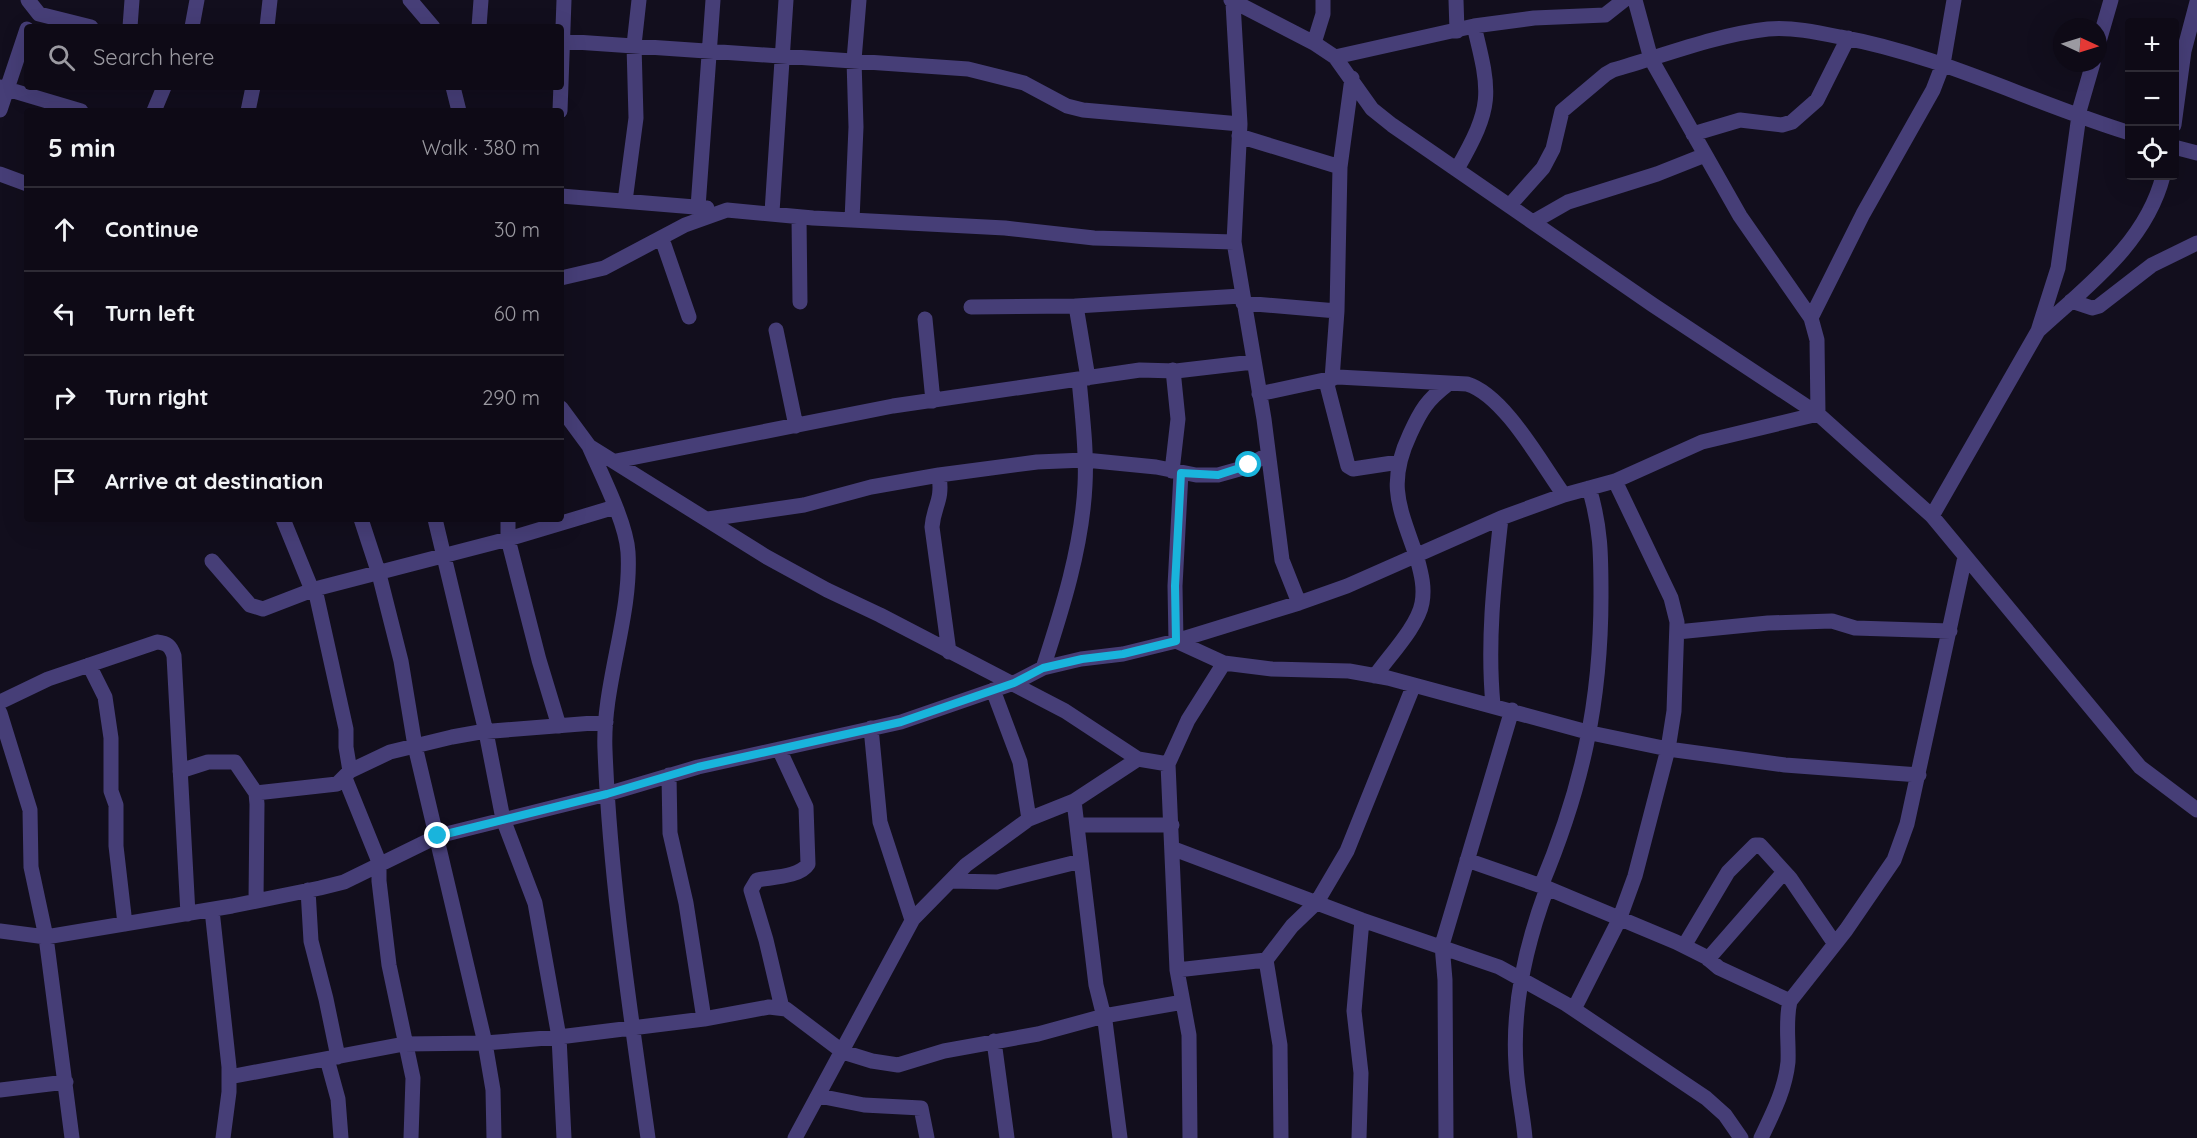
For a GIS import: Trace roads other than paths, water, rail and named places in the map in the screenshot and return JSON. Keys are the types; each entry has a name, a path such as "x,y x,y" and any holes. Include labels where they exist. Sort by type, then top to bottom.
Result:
{"street":[{"path":"130,24 132,0"},
{"path":"193,24 197,0"},
{"path":"267,24 270,0"},
{"path":"410,0 430,24"},
{"path":"479,24 481,0"},
{"path":"562,24 564,0"},
{"path":"625,201 636,118 634,45 639,0"},
{"path":"698,207 707,50 713,0"},
{"path":"772,213 786,0"},
{"path":"852,220 856,127 854,60 859,0"},
{"path":"1314,43 1323,14 1323,0"},
{"path":"1456,0 1457,31"},
{"path":"1335,57 1474,26 1534,18 1595,17 1605,15 1624,0"},
{"path":"1635,0 1651,59 1740,216 1810,318 1817,340 1818,414"},
{"path":"1810,318 1863,214 1933,90 1943,63 1954,0"},
{"path":"2106,18 2111,0"},
{"path":"1232,1 1314,43 1335,57 1372,109 1533,222 1818,414 1932,516 2140,767 2197,810"},
{"path":"1232,1 1240,130 1234,242 1259,394 1282,560 1299,603"},
{"path":"2179,92 2184,51 2197,2"},
{"path":"31,4 39,14 80,24"},
{"path":"28,24 31,4"},
{"path":"1457,169 1476,135 1487,96 1486,76 1474,26"},
{"path":"1510,205 1543,168 1553,149 1562,111 1613,70 1736,35 1769,29 1800,29 1910,52 2079,118 2125,132"},
{"path":"0,110 4,88 24,36"},
{"path":"1693,134 1740,120 1782,125 1792,122 1817,100 1848,38"},
{"path":"564,40 968,69 996,74 1024,83 1067,106 1240,130 1341,167"},
{"path":"1932,516 2038,331 2058,268 2079,118 2091,72"},
{"path":"1352,78 1341,167 1338,311 1329,380 1348,466 1353,469 1399,462"},
{"path":"4,88 71,108"},
{"path":"155,108 163,90"},
{"path":"249,108 252,90"},
{"path":"454,90 458,108"},
{"path":"560,108 562,90"},
{"path":"2179,148 2197,153"},
{"path":"1533,222 1568,202 1657,174 1705,155"},
{"path":"0,174 24,183"},
{"path":"2038,331 2121,255 2159,190 2162,180"},
{"path":"564,196 799,217 1005,228 1094,238 1234,242"},
{"path":"564,277 604,268 693,221 728,210"},
{"path":"799,217 800,302"},
{"path":"662,239 689,317"},
{"path":"2071,301 2092,308 2099,306 2152,265 2197,243"},
{"path":"971,307 1076,306 1242,299 1338,311"},
{"path":"1043,668 1076,550 1086,483 1084,378 1076,306"},
{"path":"925,319 933,401"},
{"path":"776,330 796,426"},
{"path":"616,461 933,401 1140,370 1173,370 1253,362"},
{"path":"1173,370 1178,419 1176,641"},
{"path":"1259,394 1345,377 1467,384 1482,388 1497,401 1564,495"},
{"path":"1375,676 1419,616 1424,587 1397,500 1399,462 1428,398 1448,384"},
{"path":"564,412 589,446 615,507 628,551 623,609 606,722 607,794 614,877 648,1138"},
{"path":"0,931 46,937 212,910 344,882 380,862 438,836 607,794 669,775 901,722 1014,683 1043,668 1082,659 1123,654 1176,641 1299,603 1416,556 1501,518 1564,495 1615,480 1702,442 1818,414"},
{"path":"589,446 765,556 827,590 1014,683 1065,711 1138,759 1168,764"},
{"path":"708,519 804,505 871,487 939,475 1037,462 1085,460 1218,475 1242,468 1267,455"},
{"path":"939,475 940,501 935,510 932,527 949,652"},
{"path":"1574,1009 1619,920 1648,832 1668,749 1674,711 1677,632 1671,598 1615,480"},
{"path":"1525,1138 1515,1065 1522,980 1544,887 1563,834 1591,733 1600,654 1599,518 1589,488"},
{"path":"212,561 241,596 257,609 283,603 313,590 508,539 615,507"},
{"path":"1494,705 1489,663 1490,628 1501,518"},
{"path":"284,522 313,590 346,729 348,775 380,862 379,881 389,965 413,1078 411,1138"},
{"path":"362,522 379,574 401,661 415,746 485,1043 493,1090 494,1138"},
{"path":"436,522 486,732 503,819 531,888 559,1037 564,1138"},
{"path":"508,522 508,539 559,726"},
{"path":"1761,1138 1782,1092 1788,1061 1786,1015 1790,1000 1835,944 1894,860 1907,824 1965,557"},
{"path":"1677,632 1768,623 1832,621 1855,628 1950,631"},
{"path":"1176,641 1224,663 1272,669 1349,671 1375,676 1494,705 1591,733 1668,749 1785,765 1919,776"},
{"path":"0,702 48,679 157,642 165,643 172,648 188,914"},
{"path":"1190,1138 1189,1035 1177,970 1174,849 1168,764 1188,720 1224,663"},
{"path":"89,665 105,697 111,738 111,791 116,805 116,846 125,924"},
{"path":"1177,970 1266,960 1292,926 1317,902 1347,852 1413,687"},
{"path":"993,690 1020,762 1029,819"},
{"path":"1446,1138 1445,980 1442,945 1512,710"},
{"path":"0,713 30,810 31,867 46,937 72,1138"},
{"path":"256,793 309,789 337,784 348,775 390,752 415,746 486,732 606,722"},
{"path":"871,728 880,822 912,920"},
{"path":"779,749 806,807 808,864 805,869 758,880 751,890 766,940 782,1008"},
{"path":"795,1138 912,920 966,865 1029,819 1074,801 1138,759"},
{"path":"180,771 208,762 235,762 256,793 256,900"},
{"path":"669,775 670,833 686,903 687,927 704,1019"},
{"path":"1074,801 1096,985 1104,1016 1120,1138"},
{"path":"1077,825 1172,825"},
{"path":"1684,946 1728,872 1751,847 1760,845 1784,872 1835,944"},
{"path":"1174,849 1362,920 1442,945 1499,967 1574,1009 1706,1098 1725,1114 1741,1138"},
{"path":"1467,860 1544,887 1684,946 1719,968 1790,1000"},
{"path":"951,881 997,882 1081,861"},
{"path":"1708,959 1784,872"},
{"path":"308,890 311,941 326,999 341,1138"},
{"path":"212,910 229,1077 223,1138"},
{"path":"1359,1138 1360,1065 1354,1011 1362,920"},
{"path":"1266,960 1280,1046 1281,1138"},
{"path":"229,1077 405,1044 485,1043 559,1037 632,1026 704,1019 769,1007 782,1008 843,1052 892,1065 993,1041 1038,1034 1104,1016 1183,1002"},
{"path":"993,1041 1007,1138"},
{"path":"0,1090 66,1082"},
{"path":"819,1096 864,1105 921,1108 927,1138"}]}
